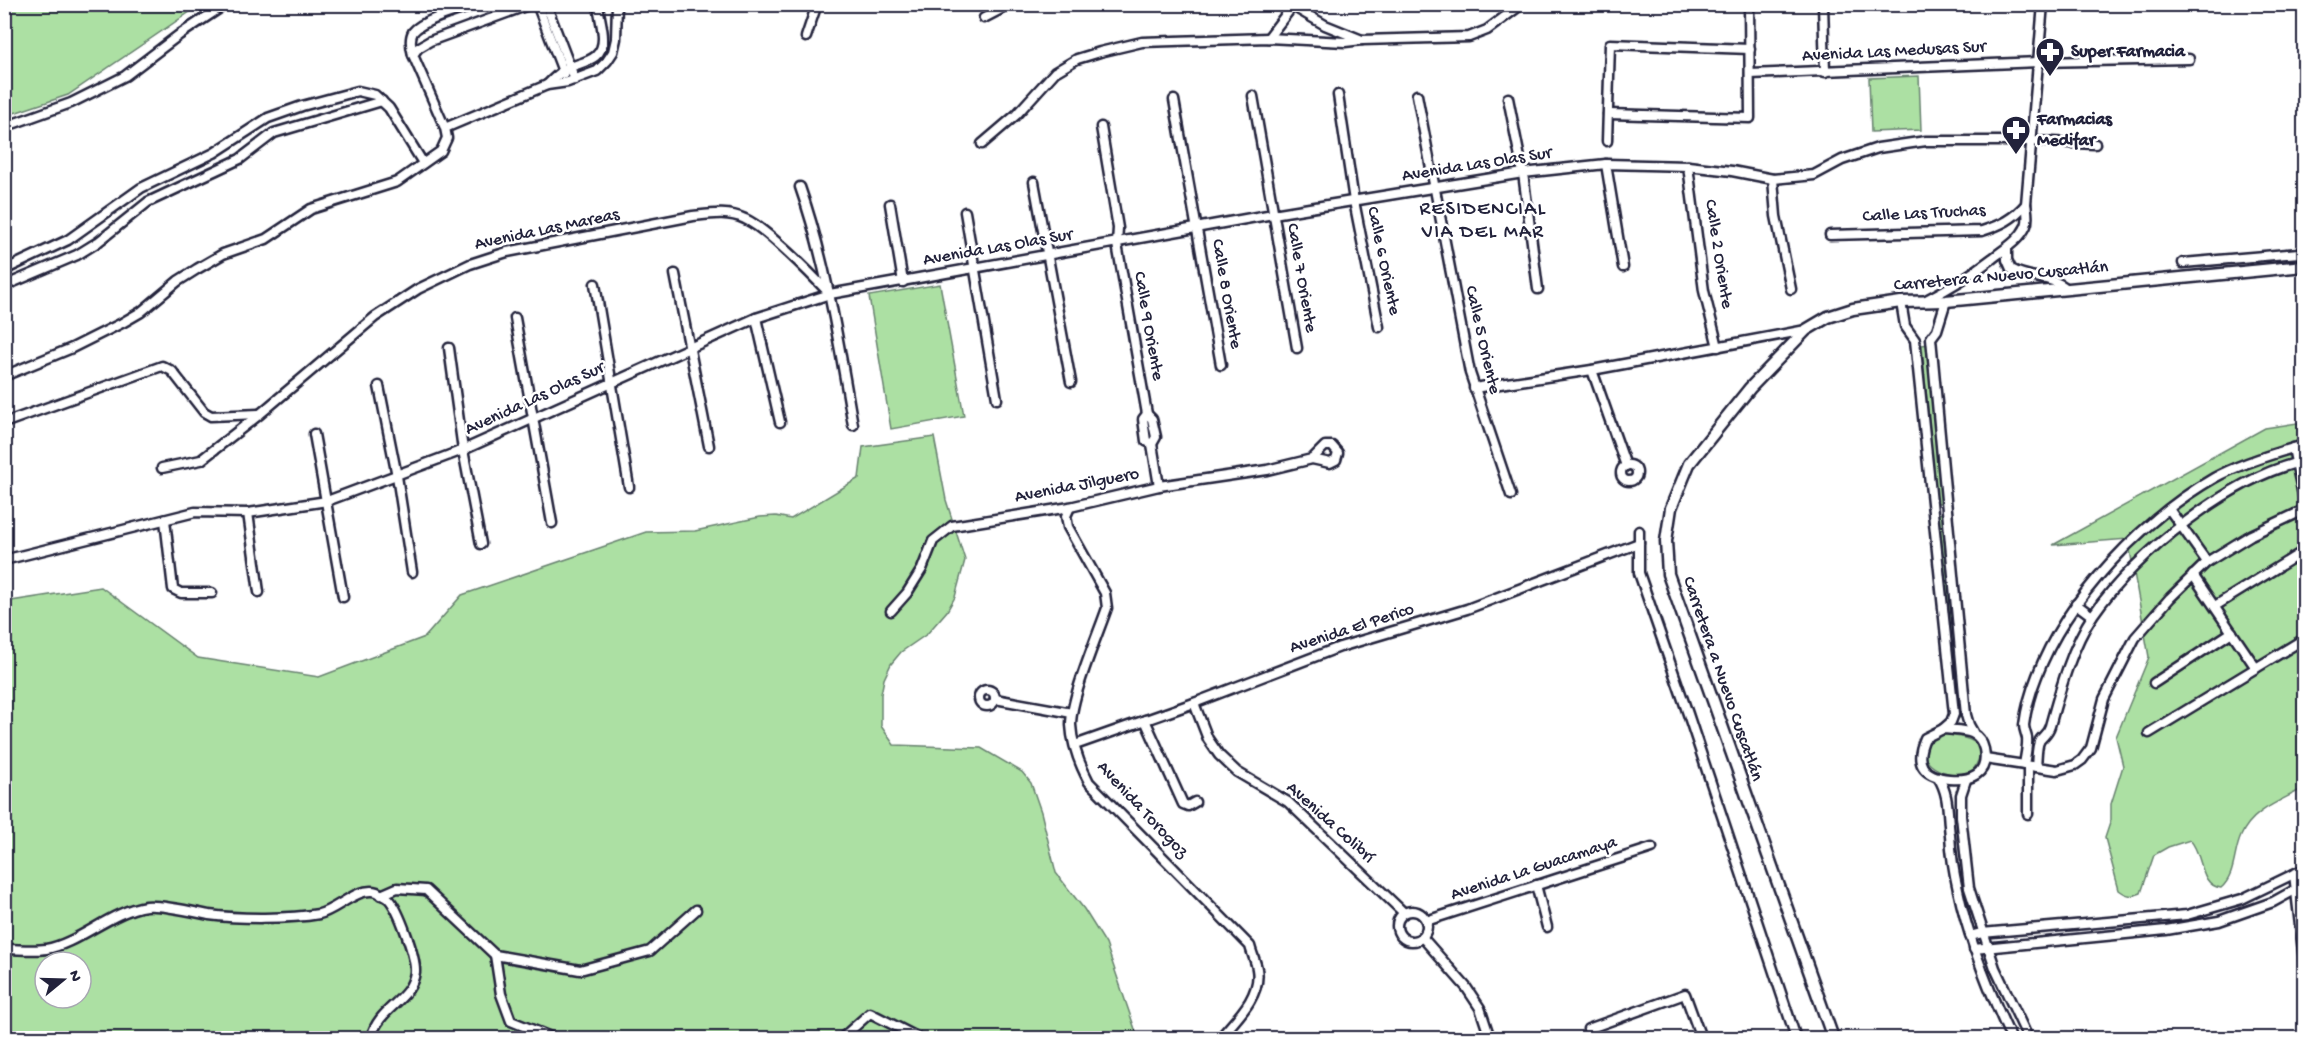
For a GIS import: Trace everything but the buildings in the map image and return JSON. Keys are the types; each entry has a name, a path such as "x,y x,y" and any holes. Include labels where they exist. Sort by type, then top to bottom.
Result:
{"street":[{"path":"4,127 71,103 125,76 179,35 226,4"},
{"path":"4,376 72,348 122,323 141,312 178,281 197,269 223,254 266,238 310,208 397,182 441,151 447,138 445,128 413,56 410,44 412,34 418,28 479,4"},
{"path":"413,56 418,48 429,41 531,4"},
{"path":"537,4 571,81"},
{"path":"546,4 566,69"},
{"path":"547,85 566,69 591,61 599,54 603,46 603,35 598,4"},
{"path":"445,128 547,85 571,81 597,71 613,52 616,39 617,4"},
{"path":"806,37 817,4"},
{"path":"984,18 1011,4"},
{"path":"982,144 1016,115 1055,72 1077,59 1142,42 1268,39 1345,42 1469,37 1487,30 1522,4"},
{"path":"1608,114 1750,118 1749,4"},
{"path":"1823,4 1825,72"},
{"path":"1923,302 1964,280 2007,249 2025,228 2028,218 2026,204 2043,4"},
{"path":"1268,39 1288,12 1290,5 1325,25 1362,40"},
{"path":"1607,141 1610,44 1750,49"},
{"name":"Avenida Las Medusas Sur","path":"1750,74 2189,58"},
{"path":"4,270 68,240 141,188 214,153 234,142 256,125 280,113 358,91 375,95 389,108 423,163"},
{"name":"Calle 6 Oriente","path":"1338,95 1354,201 1379,327"},
{"name":"Calle 5 Oriente","path":"1417,95 1474,388 1511,495"},
{"name":"Calle 7 Oriente","path":"1253,96 1298,348"},
{"path":"1508,98 1523,173 1538,289"},
{"name":"Calle 8 Oriente","path":"1174,100 1221,365"},
{"path":"4,286 77,255 98,242 148,202 240,159 274,133 382,101"},
{"name":"Calle 9 Oriente","path":"1101,127 1118,228 1117,244 1147,414 1143,419 1144,429 1146,441 1152,444 1160,486"},
{"name":"Avenida Las Olas Sur","path":"4,560 195,512 248,513 327,501 463,450 756,318 830,294 1273,214 1523,173 1606,164 1688,166 1773,179 1814,176 1842,160 1878,148 1926,141 2031,141 2095,144"},
{"path":"1606,164 1623,267"},
{"name":"Calle 2 Oriente","path":"1688,166 1704,291 1718,347"},
{"path":"1773,179 1776,216 1791,289"},
{"path":"1034,182 1071,382"},
{"path":"800,187 815,231 830,294 854,425"},
{"path":"141,188 148,202"},
{"path":"890,204 903,282"},
{"name":"Calle Las Truchas","path":"1830,235 1982,231 2008,221 2026,204"},
{"path":"965,212 997,399"},
{"name":"Avenida Las Mareas","path":"162,468 201,460 260,414 375,317 418,289 470,264 507,252 716,213 745,219 757,226 830,294"},
{"path":"2007,249 2007,260 2011,269 2036,278 2058,281 2067,289"},
{"path":"2183,263 2299,253 2304,255"},
{"name":"Carretera a Nuevo Cuscatlán","path":"1829,1038 1671,584 1666,552 1671,507 1689,464 1750,388 1806,330 1839,312 1901,302 1946,301 2304,266"},
{"path":"675,274 709,446"},
{"path":"595,284 629,487"},
{"path":"1915,340 1922,341 1931,338 1937,330 1946,301"},
{"path":"1901,302 1905,326 1915,340 1954,714 1951,722 1943,729 1924,738 1920,758 1928,774 1965,780 1977,774 1985,759 1981,741 1969,725 1966,715 1931,338"},
{"path":"514,318 552,523"},
{"path":"756,318 780,422"},
{"path":"1474,388 1592,370 1806,330"},
{"path":"449,348 463,450 481,544"},
{"path":"4,423 162,366 172,371 204,412 211,416 260,414"},
{"path":"1592,370 1626,466"},
{"path":"379,386 397,476 411,572"},
{"path":"314,434 343,597"},
{"path":"2028,814 2029,766 2024,728 2026,714 2036,677 2049,648 2076,604 2107,566 2169,509 2215,478 2304,445"},
{"path":"2293,448 2301,462 2304,500"},
{"name":"Avenida Jilguero","path":"891,611 907,593 922,569 933,541 952,526 1070,507 1160,486 1267,470 1312,459"},
{"path":"2029,766 2039,741 2049,730 2067,668 2092,616 2130,571 2181,526 2228,493 2261,476 2301,462"},
{"name":"Avenida Torogoz","path":"1070,507 1066,516 1068,527 1105,593 1107,608 1072,713 1075,745 1081,768 1089,782 1250,946 1258,971 1256,990 1248,1004 1220,1038"},
{"path":"2169,509 2207,562"},
{"path":"1933,511 1947,510"},
{"path":"1985,759 2057,770 2082,760 2091,748 2104,699 2135,638 2170,598 2207,562 2251,535 2304,510"},
{"path":"248,513 259,592"},
{"path":"165,519 173,589 181,593 212,593"},
{"path":"1639,531 1639,573 1796,1038"},
{"name":"Avenida El Perico","path":"1075,745 1194,703 1340,647 1467,609 1639,543"},
{"path":"2215,606 2304,551"},
{"path":"2193,575 2256,668"},
{"path":"2076,604 2092,616"},
{"path":"2154,683 2232,632"},
{"path":"2149,734 2304,639"},
{"path":"995,699 1072,713"},
{"name":"Avenida Colibrí","path":"1194,703 1208,739 1231,767 1288,802 1404,913"},
{"path":"1146,720 1182,804 1188,806 1196,802"},
{"path":"1943,729 1974,732"},
{"path":"2027,739 2039,741"},
{"path":"1938,777 1948,798 1950,836 1958,890 1970,936 1991,994 2011,1038"},
{"path":"1965,780 1961,795 1962,832 1969,888 1987,946 2028,1038"},
{"name":"Avenida La Guacamaya","path":"1426,921 1652,848"},
{"path":"1970,936 1982,933 2074,927 2187,915 2242,899 2304,869"},
{"path":"2294,874 2304,960"},
{"path":"1536,885 1547,927"},
{"path":"1974,949 2199,925 2247,913 2273,903 2304,885"},
{"path":"381,895 397,888 426,890 495,955 580,970 651,951 696,910"},
{"path":"4,949 47,949 107,919 147,906 215,915 287,917 320,914 337,908 360,893 376,892 389,899 399,918 408,939 415,970 406,993 382,1015 376,1023 371,1038"},
{"path":"1417,912 1426,921 1427,929 1422,937 1408,940 1401,935 1398,921 1404,913 1417,912"},
{"path":"1422,937 1466,987 1480,1008 1490,1038"},
{"path":"495,955 501,994 511,1021 553,1038"},
{"path":"1591,1038 1588,1029 1685,994 1701,1038"},
{"path":"842,1038 870,1013 918,1038"}],"green space":[{"path":"4,5 200,5 68,95 5,116"},
{"path":"1919,76 1921,130 1871,132 1869,78"},
{"path":"940,284 964,416 891,429 869,296"},
{"path":"1928,344 1942,503 1936,503 1922,345"},
{"path":"2304,422 2304,788 2268,807 2252,819 2241,836 2232,870 2221,888 2208,881 2198,853 2190,840 2168,847 2154,855 2141,893 2127,895 2119,890 2105,838 2111,820 2111,804 2123,766 2116,737 2149,657 2128,539 2053,545 2265,428"},
{"path":"934,437 946,500 965,560 955,597 947,611 927,634 901,652 891,664 884,679 881,694 881,726 894,745 981,748 1022,772 1031,783 1041,812 1056,873 1084,909 1106,944 1138,1038 5,1038 5,602 101,587 198,658 319,677 425,637 462,595 646,532 695,531 760,517 776,516 791,519 859,478 863,447"},
{"path":"1943,513 1962,716 1959,718 1937,514"},
{"path":"1943,734 1967,739 1978,746 1980,752 1973,770 1962,774 1950,773 1939,770 1925,758 1925,750 1930,742"}],"place":[{"name":"Super Farmacia","path":"2050,78"},
{"name":"Farmacias Medifar","path":"2016,156"}],"district":[{"name":"RESIDENCIAL VIA DEL MAR","path":"1483,222"}]}
